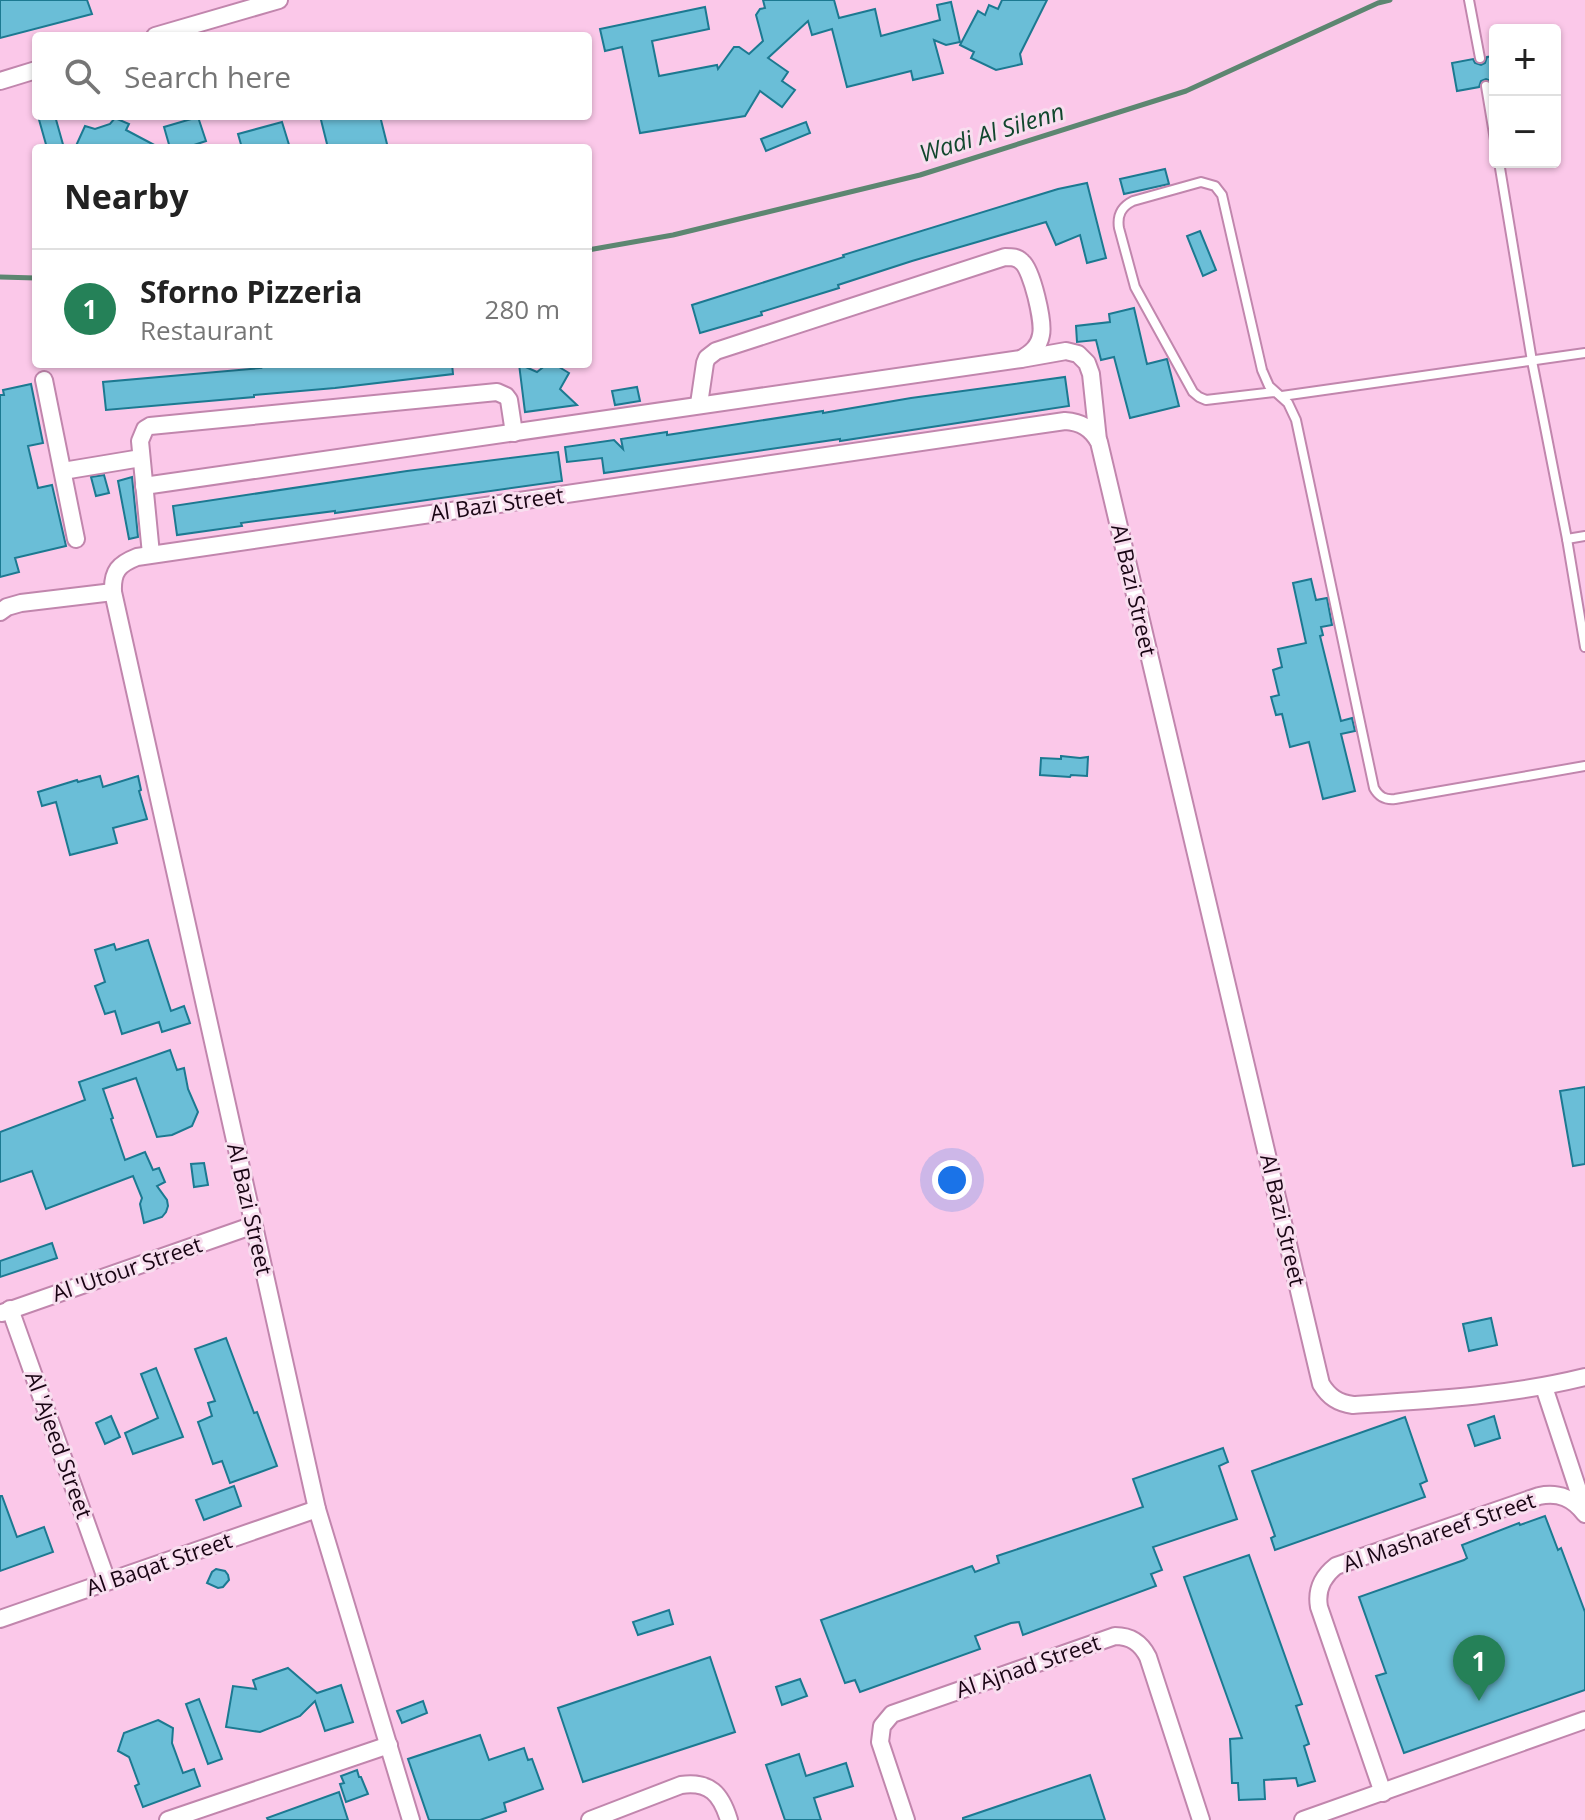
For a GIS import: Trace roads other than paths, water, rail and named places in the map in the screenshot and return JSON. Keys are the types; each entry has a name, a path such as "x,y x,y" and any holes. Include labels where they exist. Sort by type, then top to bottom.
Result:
{"street":[{"path":"169,32 279,0"},
{"path":"0,81 32,71"},
{"path":"699,404 705,363 716,351 1005,257 1019,259 1028,270 1042,324 1038,344 1021,359"},
{"path":"144,486 1066,351 1078,354 1087,363 1091,374 1099,442"},
{"path":"44,380 76,539"},
{"path":"151,554 140,441 145,429 156,424 497,392 509,400 514,433"},
{"name":"Al Bazi Street","path":"411,1820 317,1509 113,592 119,566 137,557 1065,421 1089,429 1099,442 1321,1384 1334,1399 1353,1405 1468,1397 1544,1387 1585,1377"},
{"path":"63,471 141,458"},
{"path":"2,608 113,592"},
{"name":"Al 'Utour Street","path":"5,1311 254,1225"},
{"name":"Al 'Ajeed Street","path":"5,1311 107,1581"},
{"path":"1544,1387 1585,1513"},
{"name":"Al Mashareef Street","path":"1383,1793 1319,1607 1318,1591 1324,1577 1336,1566 1539,1496 1565,1497 1585,1513"},
{"name":"Al Baqat Street","path":"0,1619 317,1509"},
{"name":"Al Ajnad Street","path":"906,1820 880,1742 882,1726 892,1714 1115,1636 1139,1643 1148,1657 1201,1820"},
{"path":"1303,1820 1585,1720"},
{"path":"168,1820 389,1745"},
{"path":"590,1820 690,1784 716,1793 729,1820"}],"lane":[{"path":"1469,0 1480,58"},
{"path":"1486,86 1489,104"},
{"path":"1500,168 1585,647"},
{"path":"1585,353 1278,394 1206,400 1193,392 1135,287 1119,228 1120,212 1133,201 1201,182 1219,190 1262,370 1269,386 1278,394 1288,403 1296,420 1377,794 1382,798 1395,799 1585,766"},
{"path":"1567,539 1585,536"}],"waterway":[{"name":"Wadi Al Silenn","path":"592,249 673,235 920,175 1186,91 1390,0"},
{"name":"Wadi Al Silenn","path":"0,277 32,278"}],"place":[{"name":"Sforno Pizzeria","path":"1479,1701"}]}
